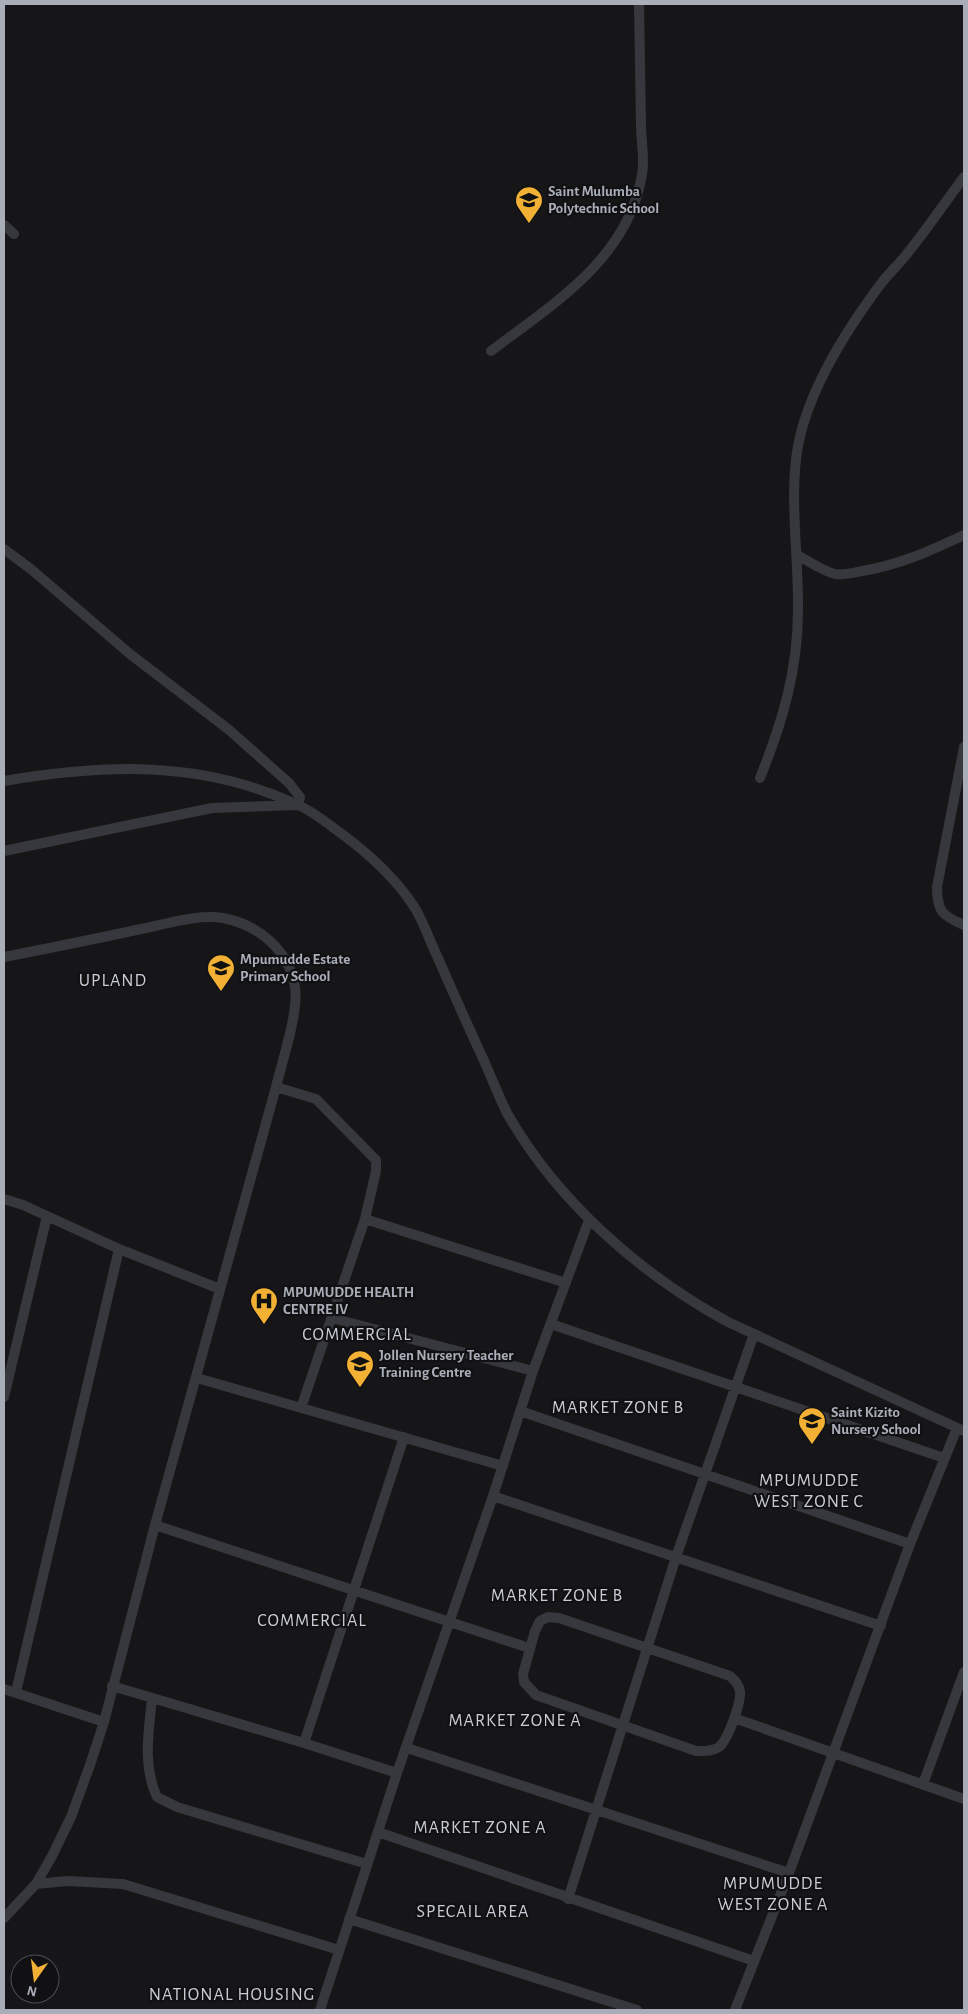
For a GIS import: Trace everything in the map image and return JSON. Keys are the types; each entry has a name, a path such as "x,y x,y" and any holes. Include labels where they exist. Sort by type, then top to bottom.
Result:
{"street":[{"path":"491,350 561,299 605,256 621,234 632,211 643,172 639,4"},
{"path":"760,778 784,715 793,674 798,612 796,459 805,418 822,378 840,346 883,281 910,251 964,177"},
{"path":"4,225 14,234"},
{"path":"797,555 827,571 837,574 848,574 890,567 917,557 964,535"},
{"path":"4,549 32,570 130,654 228,729 296,790 300,797 298,805"},
{"path":"964,747 937,887 937,902 940,911 949,919 964,925"},
{"path":"4,781 108,769 175,770 215,776 298,805 356,844 389,875 415,909 507,1113 543,1165 589,1220 662,1280 698,1306 754,1334 961,1429 944,1458 910,1544 789,1873 735,2010"},
{"path":"4,851 212,808 298,805"},
{"path":"4,957 189,919 222,918 249,925 271,941 288,962 296,988 293,1017 276,1087 155,1525 104,1722 71,1817 36,1884 4,1918"},
{"path":"276,1087 316,1100 376,1160 376,1172 365,1219 301,1408"},
{"path":"4,1199 47,1216 119,1249 220,1289"},
{"path":"4,1397 47,1216"},
{"path":"365,1219 566,1283"},
{"path":"322,2010 367,1864 493,1496 532,1371 589,1220"},
{"path":"16,1692 119,1249"},
{"path":"332,1318 532,1371"},
{"path":"551,1324 944,1458"},
{"path":"568,1899 646,1648 754,1334"},
{"path":"197,1378 502,1466"},
{"path":"520,1411 705,1476 910,1544"},
{"path":"304,1742 404,1437"},
{"path":"493,1496 881,1626"},
{"path":"155,1525 529,1648"},
{"path":"548,1617 559,1618 646,1648 730,1676 738,1683 741,1694 734,1718 725,1740 718,1748 708,1751 696,1751 622,1727 536,1695 529,1690 523,1674 529,1648 540,1621 548,1617"},
{"path":"923,1784 964,1672"},
{"path":"112,1686 304,1742 398,1773"},
{"path":"4,1689 104,1722"},
{"path":"152,1698 148,1744 148,1774 157,1797 176,1806 367,1864"},
{"path":"734,1718 964,1799"},
{"path":"407,1748 789,1873"},
{"path":"378,1832 568,1899 754,1961"},
{"path":"36,1884 66,1881 123,1884 339,1950"},
{"path":"349,1919 637,2010"}],"place":[{"name":"Saint Mulumba Polytechnic School","path":"529,224"},
{"name":"Mpumudde Estate Primary School","path":"221,992"},
{"name":"MPUMUDDE HEALTH CENTRE IV","path":"264,1325"},
{"name":"Jollen Nursery Teacher Training Centre","path":"360,1388"},
{"name":"Saint Kizito Nursery School","path":"812,1445"}],"district":[{"name":"UPLAND","path":"113,980"},
{"name":"COMMERCIAL","path":"357,1334"},
{"name":"MARKET ZONE B","path":"618,1407"},
{"name":"MPUMUDDE WEST ZONE C","path":"809,1490"},
{"name":"MARKET ZONE B","path":"557,1595"},
{"name":"COMMERCIAL","path":"312,1620"},
{"name":"MARKET ZONE A","path":"515,1720"},
{"name":"MARKET ZONE A","path":"480,1827"},
{"name":"MPUMUDDE WEST ZONE A","path":"773,1894"},
{"name":"SPECAIL AREA","path":"473,1911"},
{"name":"NATIONAL HOUSING","path":"232,1994"}]}
